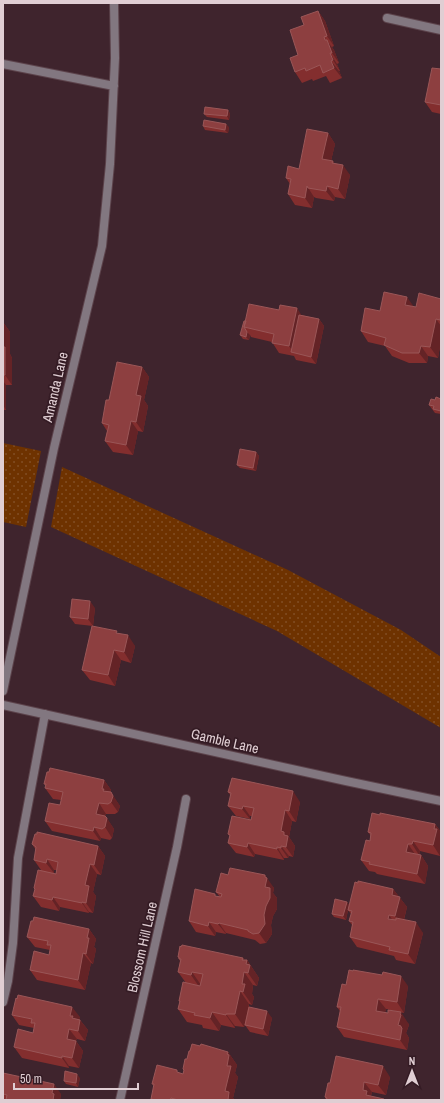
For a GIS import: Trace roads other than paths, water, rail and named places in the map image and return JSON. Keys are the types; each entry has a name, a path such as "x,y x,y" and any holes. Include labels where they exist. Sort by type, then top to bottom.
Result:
{"street":[{"name":"Amanda Lane","path":"3,691 54,448 102,246 110,164 114,86 114,3"},
{"path":"387,18 441,30"},
{"path":"3,64 114,86"},
{"name":"Gamble Lane","path":"3,704 441,801"},
{"path":"3,1002 8,981 13,943 18,858 44,714"},
{"name":"Blossom Hill Lane","path":"120,1100 177,847 186,799"}]}
